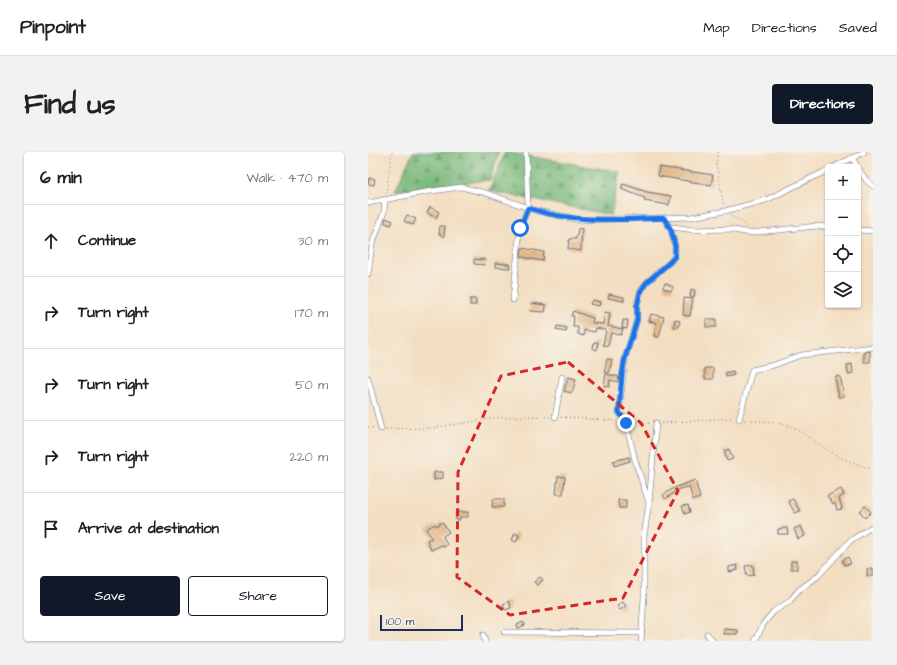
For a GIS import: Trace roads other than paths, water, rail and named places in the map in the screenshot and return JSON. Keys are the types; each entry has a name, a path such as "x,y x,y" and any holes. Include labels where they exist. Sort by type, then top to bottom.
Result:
{"street":[{"path":"513,300 520,228 528,208 526,152"},
{"path":"840,164 864,152"},
{"path":"852,158 866,180 873,186"},
{"path":"368,203 461,187 486,193 552,215 580,220 664,218 725,211 766,200 825,171"},
{"path":"368,274 372,245 384,212 385,199"},
{"path":"672,228 678,217"},
{"path":"649,503 635,460 626,423 619,412 625,358 637,320 640,293 646,283 675,256 672,228 664,218"},
{"path":"672,228 694,230 729,229 756,232 817,226 825,227"},
{"path":"861,230 873,231"},
{"path":"739,419 752,370 774,365 801,354 873,347"},
{"path":"555,417 562,377"},
{"path":"368,378 381,429"},
{"path":"641,641 644,598 644,536 649,503 656,423"},
{"path":"755,641 764,623 774,610 789,602 799,590 818,576 850,541 873,526"},
{"path":"504,632 642,633"},
{"path":"707,634 712,641"},
{"path":"483,635 485,641"}]}
